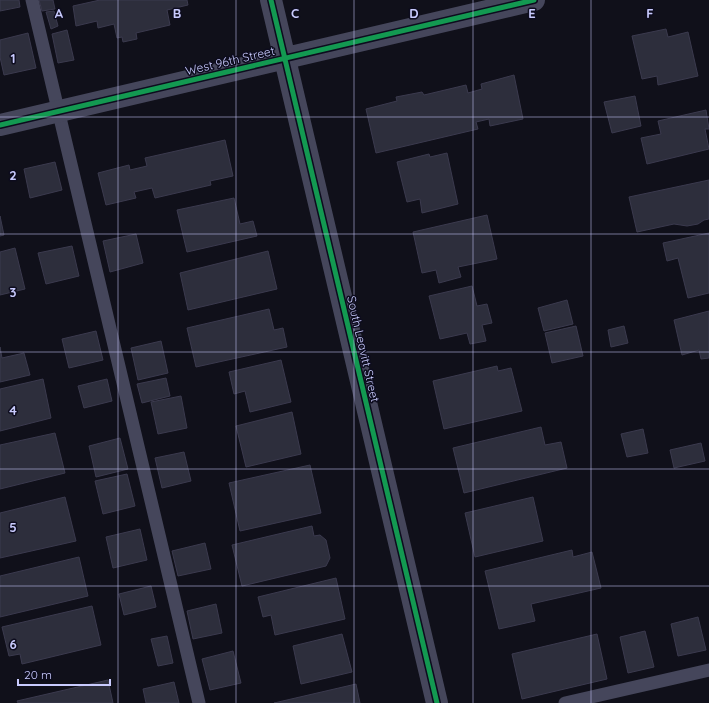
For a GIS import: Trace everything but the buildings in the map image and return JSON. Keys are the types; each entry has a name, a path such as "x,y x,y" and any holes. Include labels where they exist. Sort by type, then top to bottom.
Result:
{"street":[{"name":"South Leavitt Street","path":"271,0 436,703"},
{"name":"West 96th Street","path":"0,125 513,2 534,0"}],"lane":[{"path":"32,0 199,703"},
{"path":"565,703 709,670"}],"cycle path":[{"path":"271,0 437,703"},
{"path":"0,125 534,0"}]}
